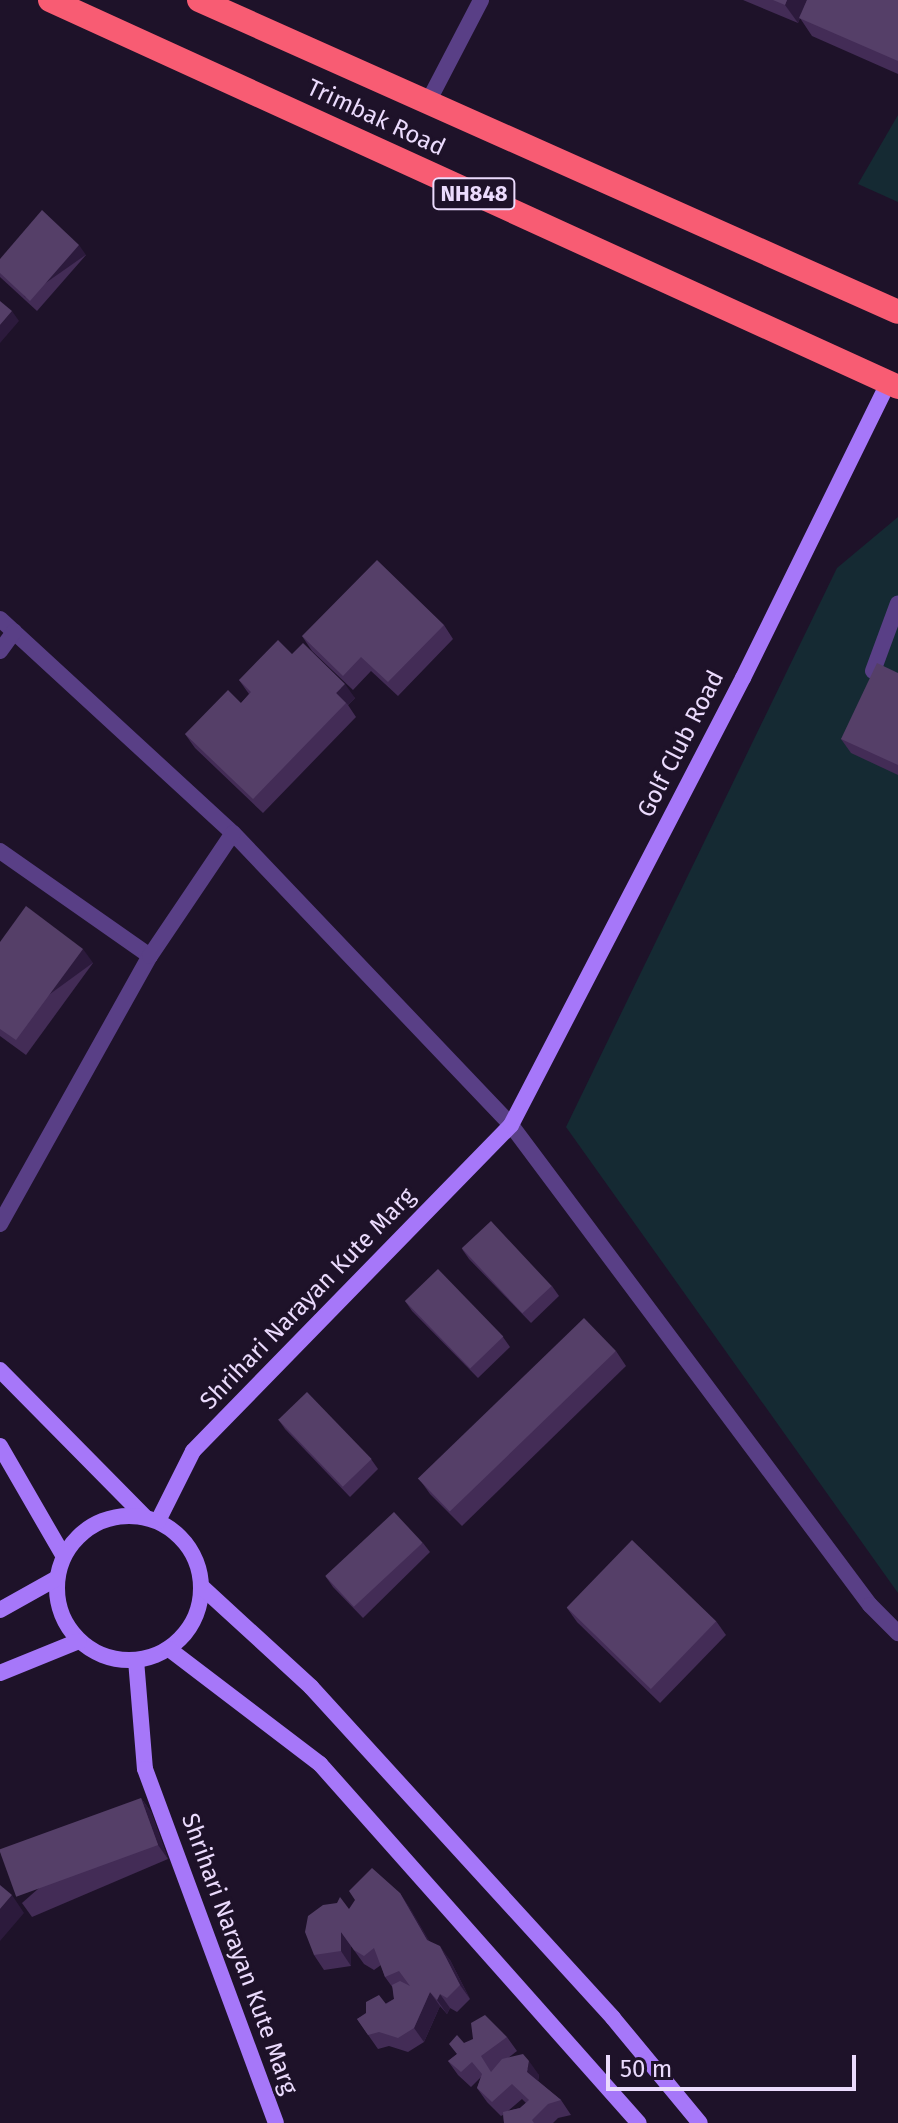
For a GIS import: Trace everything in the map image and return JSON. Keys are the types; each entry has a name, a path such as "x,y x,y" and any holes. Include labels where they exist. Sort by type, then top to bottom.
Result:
{"highway":[{"name":"Trimbak Road","path":"50,0 893,385"},
{"name":"Trimbak Road","path":"199,0 898,312"}],"main road":[{"name":"Golf Club Road","path":"511,1125 893,385"},
{"name":"Shrihari Narayan Kute Marg","path":"152,1519 193,1451 511,1125"},
{"path":"0,1370 152,1519 176,1532 198,1566 202,1587 198,1610 187,1632 169,1649 136,1660 119,1660 79,1641 66,1625 58,1603 57,1578 63,1555 78,1536 98,1522 121,1515 152,1519"},
{"path":"0,1446 63,1555"},
{"path":"0,1610 57,1578"},
{"path":"202,1587 311,1687 613,2018 700,2123"},
{"path":"0,1673 79,1641"},
{"path":"169,1649 320,1764 639,2123"},
{"name":"Shrihari Narayan Kute Marg","path":"136,1660 145,1769 276,2123"}],"street":[{"path":"428,102 481,0"},
{"path":"873,671 898,603"},
{"path":"0,619 233,833 511,1125 870,1605 898,1633"},
{"path":"0,651 14,632"},
{"path":"0,1224 150,956 233,833"},
{"path":"0,851 150,956"}],"shaded area":[{"path":"898,115 898,202 858,184"},
{"path":"898,517 898,1593 566,1127 837,568"}],"building":[{"path":"807,0 898,0 898,61 799,18"},
{"path":"42,210 79,245 30,301 0,273 0,259"},
{"path":"0,301 12,311 0,325"},
{"path":"377,560 444,625 388,682 361,657 343,676 302,636"},
{"path":"278,640 292,654 303,643 345,684 336,693 346,703 253,799 185,734 228,690 241,703 251,692 239,680"},
{"path":"877,663 898,673 898,765 841,739"},
{"path":"26,906 83,949 16,1040 0,1029 0,942"},
{"path":"491,1221 552,1286 522,1313 462,1248"},
{"path":"438,1269 503,1337 470,1369 405,1301"},
{"path":"584,1318 616,1351 450,1512 418,1478"},
{"path":"307,1392 372,1459 343,1487 278,1420"},
{"path":"394,1512 423,1543 354,1607 325,1576"},
{"path":"632,1540 716,1621 651,1689 567,1608"},
{"path":"141,1798 158,1845 16,1897 0,1849"},
{"path":"372,1868 400,1893 427,1940 440,1946 460,1985 447,1998 440,1994 437,2000 430,1992 414,2028 398,2038 379,2032 368,2035 357,2019 366,2013 366,2002 379,1995 386,2004 394,1999 392,1985 400,1981 410,1986 399,1971 385,1977 374,1948 364,1956 354,1950 341,1932 341,1951 314,1955 305,1932 308,1916 323,1905 337,1903 340,1897 349,1909 355,1900 349,1891"},
{"path":"0,1885 12,1895 0,1909"},
{"path":"485,2015 507,2037 481,2056 491,2072 502,2059 523,2054 529,2061 527,2072 561,2100 548,2104 532,2120 534,2123 504,2123 503,2112 520,2108 529,2100 512,2084 492,2102 477,2088 482,2074 472,2062 461,2072 448,2061 457,2054 449,2044 457,2035 464,2043 473,2039 471,2023"}]}
